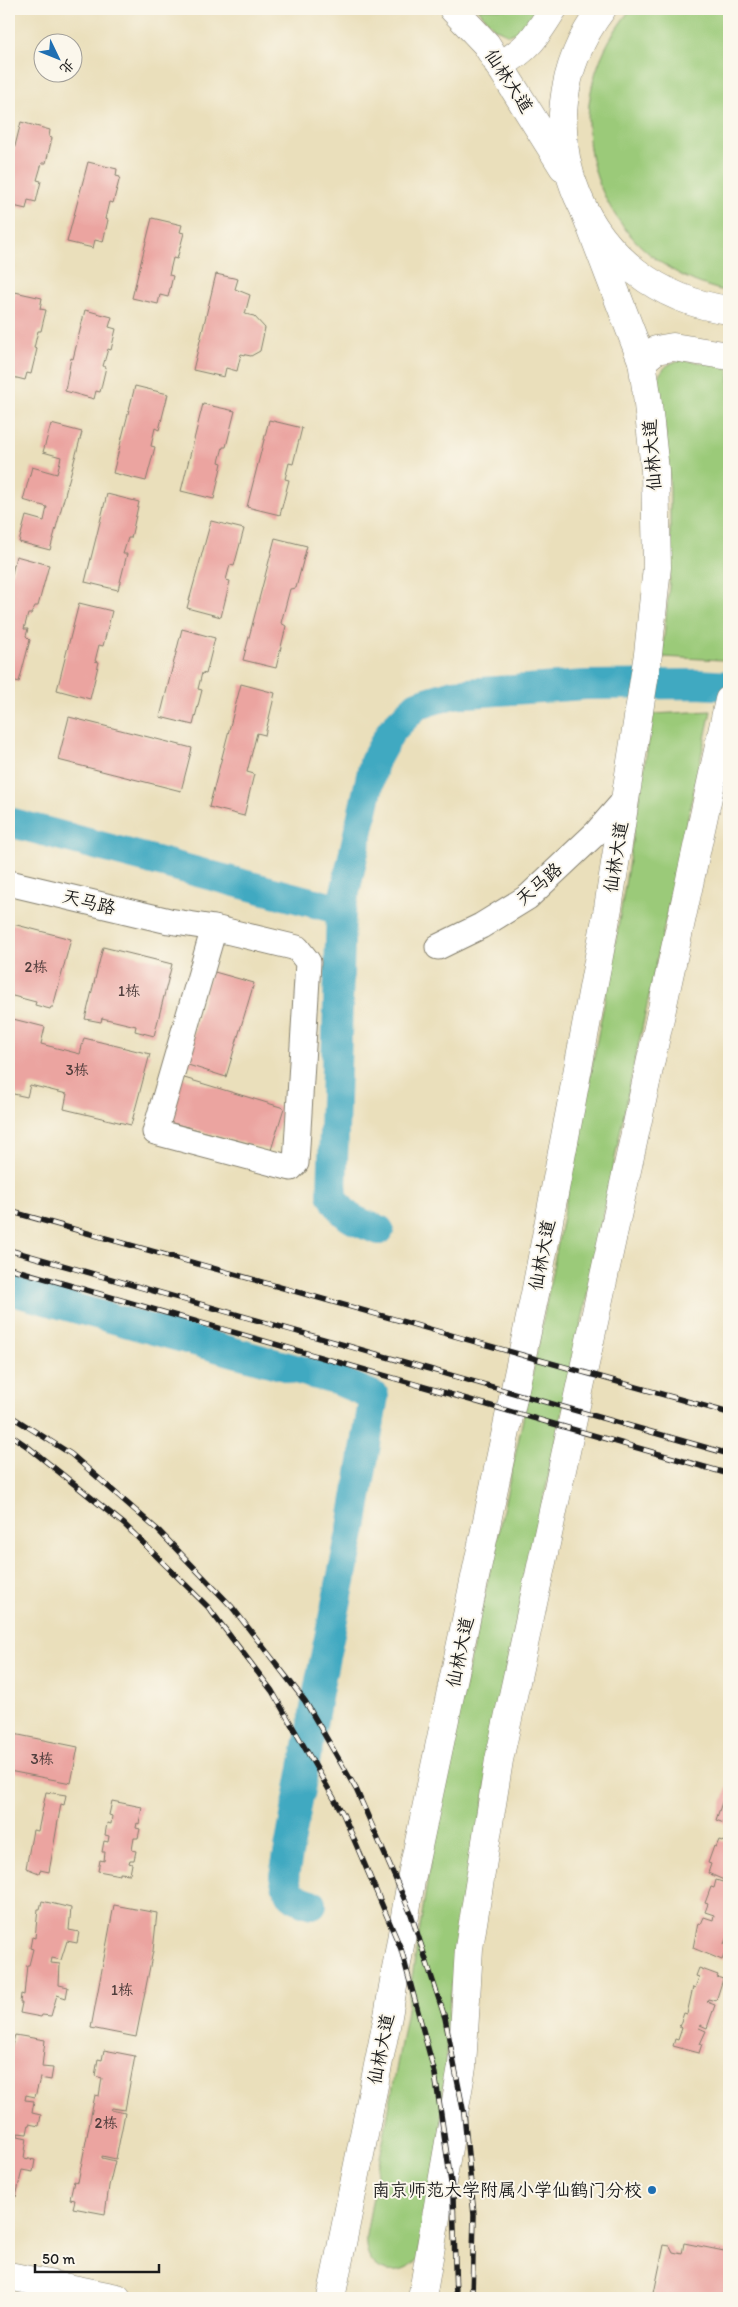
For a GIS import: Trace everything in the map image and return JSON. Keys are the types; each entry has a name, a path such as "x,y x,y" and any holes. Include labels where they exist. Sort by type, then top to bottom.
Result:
{"main road":[{"name":"仙林大道","path":"453,9 486,44 537,123 573,185"},
{"path":"499,66 520,53 535,38 553,9"},
{"path":"602,9 580,44 566,89 562,125 573,185 585,212 601,238 619,258 644,278 672,294 692,302 729,310"},
{"name":"仙林大道","path":"331,2298 388,2016 412,1876 535,1294 605,927 648,654 657,567 655,470 642,361 585,212"},
{"path":"642,361 656,350 673,348 729,356"},
{"path":"422,2298 462,2067 469,1948 499,1760 525,1636 570,1443 728,705"},
{"path":"9,2276 117,2298"}],"street":[{"name":"天马路","path":"438,947 481,926 528,897 596,832 625,800"},
{"name":"天马路","path":"9,883 169,921 214,928 297,948 308,962 296,1163 291,1168 156,1132 214,928"}],"green space":[{"path":"478,9 539,9 525,29 509,35 494,28"},
{"path":"631,9 729,9 729,292 683,276 646,251 617,218 598,179 589,137 591,93 605,50"},
{"path":"682,360 729,366 729,635 723,660 662,657 670,576 670,488 665,430 657,378 667,366"},
{"path":"711,711 506,1672 450,1999 440,2139 418,2259 409,2267 400,2271 390,2271 382,2269 369,2257 366,2247 366,2235 405,2021 442,1789 530,1387 614,952 653,714"}],"building":[{"path":"21,122 50,130 49,137 52,138 46,163 42,163 37,180 41,181 36,202 28,200 26,209 9,205 9,170"},
{"path":"88,162 117,169 116,176 120,177 113,203 109,202 105,219 108,220 103,242 95,240 93,248 67,242"},
{"path":"152,218 182,225 180,232 184,233 177,259 173,258 169,275 173,276 168,297 160,295 158,304 132,298"},
{"path":"216,274 238,279 235,289 250,295 245,314 254,316 265,328 260,351 251,356 241,354 237,371 226,368 224,377 193,370"},
{"path":"15,292 42,298 40,309 46,310 41,331 38,331 34,348 37,349 31,374 27,373 25,380 9,376 9,318"},
{"path":"85,310 112,317 109,327 116,329 111,350 108,349 103,366 106,367 100,392 96,391 94,399 65,391 71,358 73,359"},
{"path":"135,386 168,394 159,430 155,428 151,446 155,447 146,481 113,473"},
{"path":"203,404 235,411 226,447 223,447 219,462 222,463 214,499 181,491"},
{"path":"269,420 302,428 293,464 289,463 285,479 289,480 280,515 247,507"},
{"path":"51,424 82,432 50,550 19,542 26,516 44,521 47,507 23,500 32,467 57,474 61,457 43,452"},
{"path":"107,494 139,502 131,538 128,538 123,554 127,554 118,590 85,582"},
{"path":"211,521 244,529 234,566 230,565 226,580 230,581 221,617 187,608"},
{"path":"275,538 307,546 296,588 290,589 281,623 286,626 276,668 243,660"},
{"path":"16,556 49,565 38,606 35,606 31,614 28,614 24,629 28,629 26,636 30,640 19,682 9,679 9,587"},
{"path":"79,603 112,611 103,646 99,645 95,661 99,662 90,699 57,690"},
{"path":"182,629 215,638 206,674 202,673 198,689 202,690 193,725 160,717"},
{"path":"241,684 275,693 265,735 257,733 247,772 254,774 244,816 209,807"},
{"path":"69,717 192,748 181,791 58,760"},
{"path":"9,923 71,939 53,1007 50,1009 35,1005 36,1002 9,995"},
{"path":"103,947 172,964 154,1036 135,1031 136,1026 102,1018 101,1022 85,1019"},
{"path":"211,971 254,983 226,1077 185,1064"},
{"path":"9,1018 45,1027 41,1044 80,1054 84,1038 150,1054 131,1125 64,1109 67,1094 30,1085 27,1097 9,1093"},
{"path":"181,1077 284,1108 271,1150 169,1122"},
{"path":"9,1733 78,1747 71,1783 9,1771"},
{"path":"729,1782 729,1825 716,1820"},
{"path":"46,1792 66,1795 64,1805 61,1804 49,1872 40,1870 39,1873 26,1868 33,1830 38,1831"},
{"path":"112,1801 142,1807 139,1824 137,1823 136,1828 140,1829 138,1838 134,1838 132,1850 136,1851 134,1860 130,1860 129,1863 132,1864 130,1874 120,1873 120,1875 98,1871 100,1860 104,1861 105,1852 102,1852 104,1841 108,1842 109,1836 105,1835 107,1823 111,1824 112,1816 109,1815"},
{"path":"719,1840 729,1843 729,1940 726,1939 724,1944 728,1945 722,1960 693,1948 698,1923 701,1924 704,1917 713,1920 714,1915 705,1912 708,1904 705,1903 711,1887 714,1888 716,1880 726,1883 726,1881 708,1873 711,1864 708,1863 714,1846 716,1847"},
{"path":"42,1901 71,1908 69,1930 79,1932 77,1943 67,1941 61,1960 52,1958 51,1963 60,1964 59,1985 68,1987 66,1998 57,1995 51,2016 42,2015 41,2017 20,2013 22,2003 20,2003 21,1994 24,1995 27,1965 29,1965 33,1949 30,1948 32,1937 35,1938 38,1909 40,1909"},
{"path":"114,1905 157,1913 153,1951 136,2037 91,2028"},
{"path":"699,1968 718,1975 717,1977 723,1979 716,2001 708,1999 707,2002 715,2005 707,2028 700,2025 699,2028 706,2031 700,2044 702,2044 699,2053 673,2046 675,2039 678,2040 682,2028 679,2027 684,2013 687,2014 693,1987 695,1988 699,1977 696,1976"},
{"path":"15,2035 45,2040 42,2067 53,2068 51,2080 40,2078 35,2097 26,2095 25,2100 34,2101 32,2113 41,2115 39,2126 29,2124 27,2134 18,2133 18,2136 27,2138 24,2158 35,2160 33,2172 22,2170 16,2197 9,2196 9,2069 11,2057 9,2056"},
{"path":"104,2050 135,2056 125,2110 112,2108 111,2110 125,2113 116,2159 102,2156 102,2158 115,2161 105,2214 73,2208 75,2200 70,2199 74,2181 78,2182 95,2095 99,2096 102,2078 95,2076 98,2059 102,2060"},
{"path":"684,2243 729,2252 729,2298 653,2298 664,2245 670,2246 673,2252 682,2254"}],"waterway":[{"path":"379,1230 345,1214 332,1194 341,910 374,762 391,731 417,705 453,694 585,685 698,684 729,686"},
{"path":"9,822 341,910"},
{"path":"9,1290 339,1381 374,1396 352,1528 320,1681 284,1876 287,1888 292,1895 312,1904"}],"railway":[{"path":"9,1211 729,1413"},
{"path":"9,1250 729,1454"},
{"path":"9,1268 729,1474"},
{"path":"9,1415 71,1454 159,1531 232,1607 305,1701 356,1789 411,1914 445,2018 464,2114 474,2215 472,2298"},
{"path":"9,1434 124,1524 208,1607 272,1691 343,1814 401,1949 435,2074 453,2196 456,2298"}],"place":[{"name":"南京师范大学附属小学仙鹤门分校","path":"652,2190"}]}
